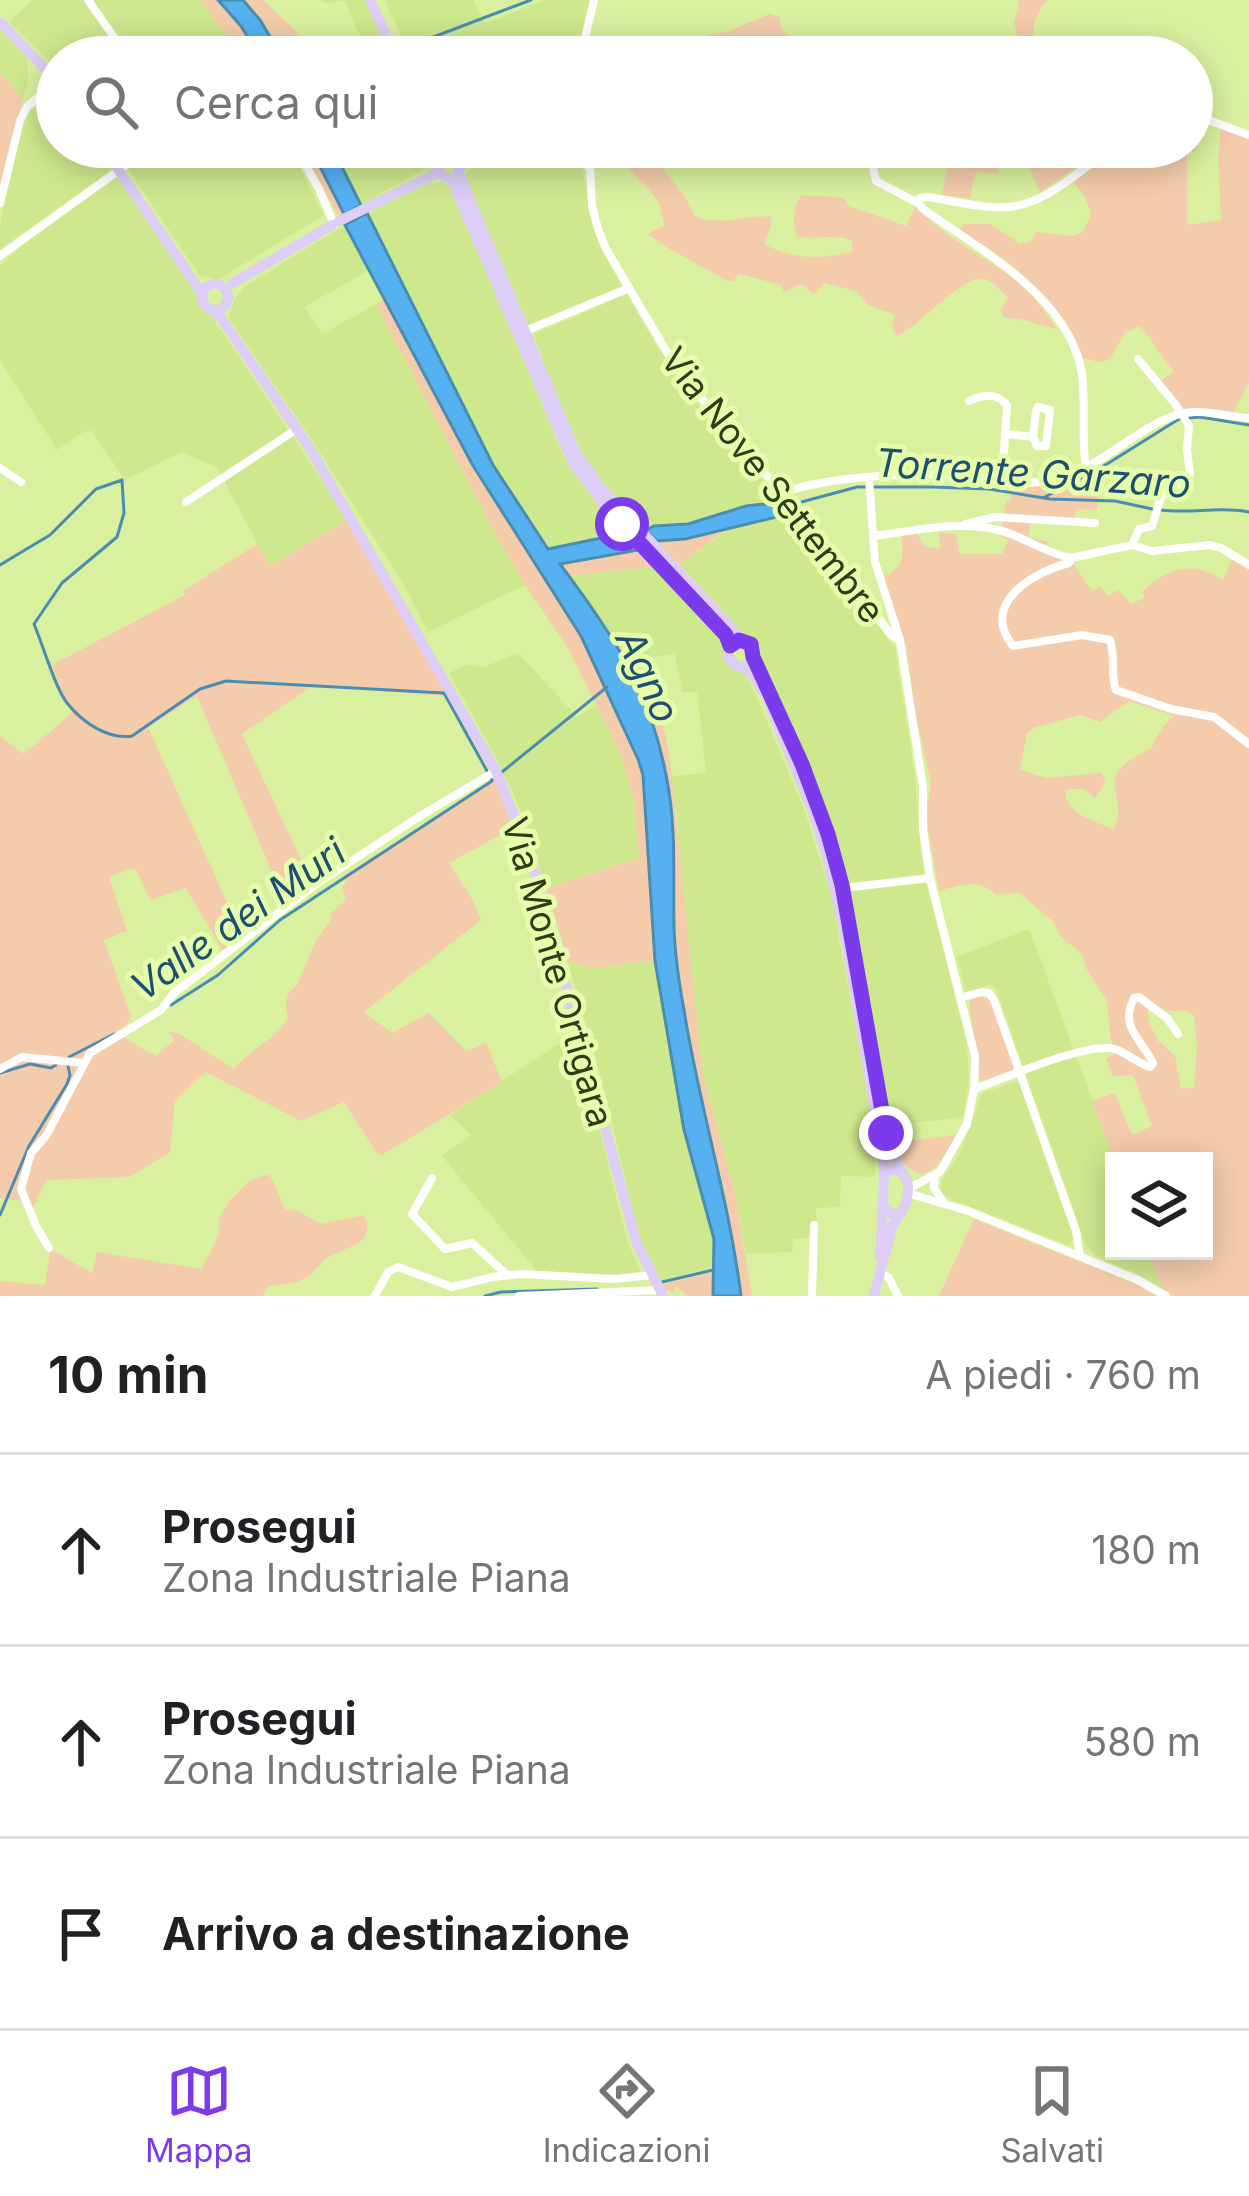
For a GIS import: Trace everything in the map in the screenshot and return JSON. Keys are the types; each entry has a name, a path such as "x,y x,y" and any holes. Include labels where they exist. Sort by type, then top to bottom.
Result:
{"main road":[{"path":"374,0 390,36"},
{"path":"0,22 36,60"},
{"path":"219,312 228,287 436,168"},
{"path":"449,168 564,445 584,480 751,644 802,764 843,888 889,1149 903,1172 907,1192 906,1205 891,1230 874,1296"},
{"path":"450,168 575,451 629,525"},
{"name":"Via Monte Ortigara","path":"118,170 201,287 203,304 219,312 297,429 496,771 529,852 636,1241 661,1293"},
{"path":"201,287 214,283 228,287"},
{"path":"644,540 726,635 730,661 753,676 766,696 813,812 845,934 884,1172 880,1272"},
{"path":"730,646 743,640"},
{"path":"742,666 753,657"},
{"path":"884,1172 903,1172"},
{"path":"883,1206 889,1214 901,1214"}],"street":[{"path":"88,0 113,36"},
{"path":"585,36 594,0"},
{"path":"0,203 20,121 36,101"},
{"path":"1213,121 1249,135"},
{"path":"0,256 121,168"},
{"path":"307,168 335,223"},
{"name":"Via Nove Settembre","path":"590,168 598,229 671,358 742,450 786,494 900,641 923,787 930,878 975,1056 967,1124 944,1168 907,1192"},
{"path":"873,168 876,182 918,203 1027,282 1052,313 1082,374 1086,468"},
{"path":"918,203 928,197 1021,206 1084,168"},
{"path":"524,332 629,288"},
{"path":"1132,545 1136,532 1152,526 1166,492 1190,474 1190,432 1182,413 1138,358"},
{"path":"969,401 990,395 1007,405 1002,482"},
{"path":"1044,407 1050,410 1048,443 1037,446 1033,437 1036,411 1044,407"},
{"path":"786,494 869,479 940,475 1028,484 1086,468 1182,413 1249,418"},
{"path":"186,502 297,429"},
{"path":"1006,430 1033,437"},
{"path":"0,468 21,482"},
{"path":"869,479 878,578 900,641"},
{"path":"873,536 995,517 1095,523"},
{"path":"965,525 1017,535 1070,558 1132,545 1152,551 1210,545 1249,565"},
{"path":"1070,558 1070,563 1053,566 1013,593 1001,626 1013,646 1082,635 1110,640 1116,690 1171,709 1214,717 1249,744"},
{"path":"49,1248 21,1189 31,1153 46,1136 90,1053 161,1010 174,993 318,883 496,771"},
{"path":"843,888 930,878"},
{"path":"963,997 981,992 994,1000 1076,1231 1080,1256"},
{"path":"974,1089 1090,1049 1117,1049 1150,1067 1149,1055 1127,1016 1134,998 1155,1008 1178,1034"},
{"path":"0,1069 22,1057 83,1063"},
{"path":"903,1172 931,1176 944,1202"},
{"path":"432,1178 412,1214 445,1249 472,1243 507,1275"},
{"path":"907,1192 1080,1256 1166,1296"},
{"path":"901,1214 913,1204 932,1199"},
{"path":"812,1296 814,1225"},
{"path":"375,1296 388,1272 398,1267 452,1287 507,1275 628,1279 651,1275"},
{"path":"880,1272 898,1296"},
{"path":"519,1296 661,1293"}],"shaded area":[{"path":"33,0 200,0 228,36 36,36 36,49 9,22"},
{"path":"200,0 218,0 247,36 228,36"},
{"path":"243,0 263,0 299,36 270,36"},
{"path":"322,0 366,0 381,36 360,36 345,1"},
{"path":"385,0 473,0 485,23 545,0 590,0 582,36 401,36"},
{"path":"1019,0 1048,0 1038,13 1034,36 1018,36 1014,24"},
{"path":"769,14 780,17 781,29 792,36 708,36"},
{"path":"0,31 27,57 23,99 0,73"},
{"path":"0,73 23,99 0,186"},
{"path":"36,106 36,168 113,169 0,249 0,226 26,114"},
{"path":"1221,128 1249,138 1249,382 1233,414 1201,408 1178,410 1161,381 1174,371 1139,326 1125,333 1110,359 1098,362 1081,357 1058,315 1031,283 958,229 964,224 991,224 1020,244 1031,241 1037,232 1073,236 1083,232 1091,214 1073,182 1093,168 1187,168 1187,225 1221,220"},
{"path":"127,168 300,168 324,215 219,279 200,276"},
{"path":"312,168 321,168 344,214 339,218"},
{"path":"342,168 426,168 361,205"},
{"path":"471,168 582,168 599,243 622,287 529,326 464,175"},
{"path":"628,168 662,168 694,215 704,219 771,217 765,244 819,257 852,252 852,241 797,236 794,215 802,195 844,198 849,206 906,226 917,203 946,233 1020,284 1057,329 1004,318 1001,310 1008,298 985,279 954,291 897,336 892,326 896,315 868,305 856,291 824,283 814,294 801,284 784,292 781,285 739,274 728,281 648,234 664,225 653,194"},
{"path":"947,168 997,168 999,174 976,172 970,198 942,195"},
{"path":"1029,168 1075,168 1040,192"},
{"path":"118,177 348,519 270,567 217,468 182,452 125,480 92,431 57,450 0,360 0,265"},
{"path":"443,182 450,188 563,455 584,487 625,531 549,547 493,465 367,213 431,183"},
{"path":"345,225 369,270 304,307 322,334 376,304 525,585 428,632 403,583 228,317 244,287"},
{"path":"627,294 695,401 784,502 746,506 688,524 646,530 595,473 550,381 534,334"},
{"path":"384,300 472,464 581,636 631,740 643,775 655,960 592,968 568,961 546,888 639,858 634,799 621,755 568,648 496,535 376,304"},
{"path":"1088,476 1099,495 1097,510 1077,509 1072,526 1031,522 1028,537 1049,542 1047,553 1070,560 1093,591 1100,586 1108,596 1118,590 1131,604 1172,572 1202,570 1223,580 1232,560 1249,562 1249,1296 1174,1296 1162,1289 1151,1260 1213,1260 1213,1152 1112,1152 1092,1101 1115,1093 1132,1135 1152,1126 1133,1075 1113,1076 1106,1058 1115,1054 1107,1001 1082,954 1018,892 996,895 969,884 939,891 928,830 931,784 906,645 883,578 902,559 901,531 916,531 925,547 940,548 939,532 956,534 960,554 1002,554 1008,541 1000,536 1012,488","holes":["1129,701 1175,716 1152,747 1119,771 1113,829 1080,814 1065,797 1067,790 1075,789 1095,798 1106,781 1101,773 1046,778 1020,770 1027,734 1033,728 1080,715 1101,722","1148,1010 1187,1011 1194,1016 1197,1045 1194,1087 1181,1089 1175,1056 1158,1041"]},
{"path":"793,513 895,648 926,881 967,1045 969,1081 963,1117 889,1126 853,913 815,786 757,658 720,607 680,565 730,528"},
{"path":"348,519 449,693 314,685 242,734 314,887 287,907 197,696 148,727 244,940 227,958 186,888 150,900 136,870 109,877 127,931 104,940 131,1016 120,1035 156,1056 174,1040 168,1032 178,1033 234,1069 288,1018 287,995 297,985 332,912 346,900 342,887 348,881 343,876 495,780 513,828 449,863 481,920 364,1012 392,1033 429,1013 466,1051 486,1043 502,1082 382,1155 344,1102 301,1121 206,1072 175,1100 170,1152 130,1177 46,1180 32,1210 22,1201 0,1198 0,736 24,754 74,711 52,665 185,595 183,591 257,544 270,566"},
{"path":"728,528 680,565 657,541 685,539"},
{"path":"638,550 659,566 569,576 560,563"},
{"path":"659,566 717,631 755,693 804,809 831,893 869,1102 876,1177 841,1176 840,1207 816,1208 816,1237 793,1239 792,1252 746,1254 702,1070 671,776 706,773 697,692 682,692 675,654 636,659 626,654 569,576"},
{"path":"619,646 630,656 644,659 669,751 702,1070 735,1194 752,1296 741,1296 683,1006 674,932 667,775 651,718"},
{"path":"518,653 577,717 597,704 621,755 634,799 639,858 546,888 521,810 449,673 465,665 484,667"},
{"path":"1029,929 1112,1152 1105,1152 1105,1260 1151,1260 1162,1289 1097,1257 1085,1243 995,987 966,994 957,957"},
{"path":"655,960 684,1130 714,1239 713,1267 661,1280 639,1236 568,961 592,968"},
{"path":"982,996 991,1001 1014,1066 1009,1075 986,1082 979,1076 969,1003"},
{"path":"576,1036 627,1241 643,1276 537,1271 442,1156 471,1135 450,1115"},
{"path":"1019,1081 1074,1240 1067,1245 941,1192 941,1181 959,1155 982,1093"},
{"path":"957,1135 927,1172 911,1169 893,1145 899,1137 901,1142"},
{"path":"268,1174 285,1209 321,1224 364,1215 367,1233 357,1244 327,1258 306,1278 268,1286 263,1296 0,1296 0,1281 45,1285 51,1245 92,1273 97,1252 201,1269 227,1204 248,1182"},
{"path":"974,1219 1134,1283 1156,1296 939,1296"},
{"path":"713,1272 713,1296 688,1296 675,1286 674,1293 663,1284"}],"water":[{"path":"218,0 243,0 270,36 247,36"},
{"path":"321,168 342,168 361,205 344,214"},
{"path":"367,213 493,465 548,549 625,533 638,550 560,564 630,670 662,758 673,825 679,980 741,1296 713,1296 714,1239 684,1130 655,961 643,775 638,759 581,636 472,464 345,225"},
{"path":"784,502 793,513 685,539 657,541 646,530 688,524 746,506"}],"waterway":[{"path":"436,36 531,0"},
{"path":"1045,497 1179,419 1200,417 1249,425"},
{"path":"0,565 50,535 96,489 122,480 124,513 117,537 62,583 34,624 58,687 80,717 105,732 132,736 200,689 226,681 444,693 492,780"},
{"name":"Torrente Garzaro","path":"794,504 857,487 932,487 1115,501 1152,509"},
{"name":"Torrente Garzaro","path":"1161,510 1249,512"},
{"name":"Valle dei Muri","path":"502,772 607,687"},
{"name":"Valle dei Muri","path":"171,1005 218,975 280,920 492,781"},
{"name":"Valle dei Muri","path":"69,1057 114,1034"},
{"name":"Valle dei Muri","path":"0,1073 30,1064 56,1065"},
{"path":"0,1215 29,1146 67,1084 68,1066"},
{"path":"662,1282 713,1270"},
{"path":"485,1296 597,1289"}],"route":[{"path":"622,524 726,635 730,646 739,640 753,648 828,834 842,885 886,1133"}],"water label":[{"name":"Agno","path":"648,676"}]}
